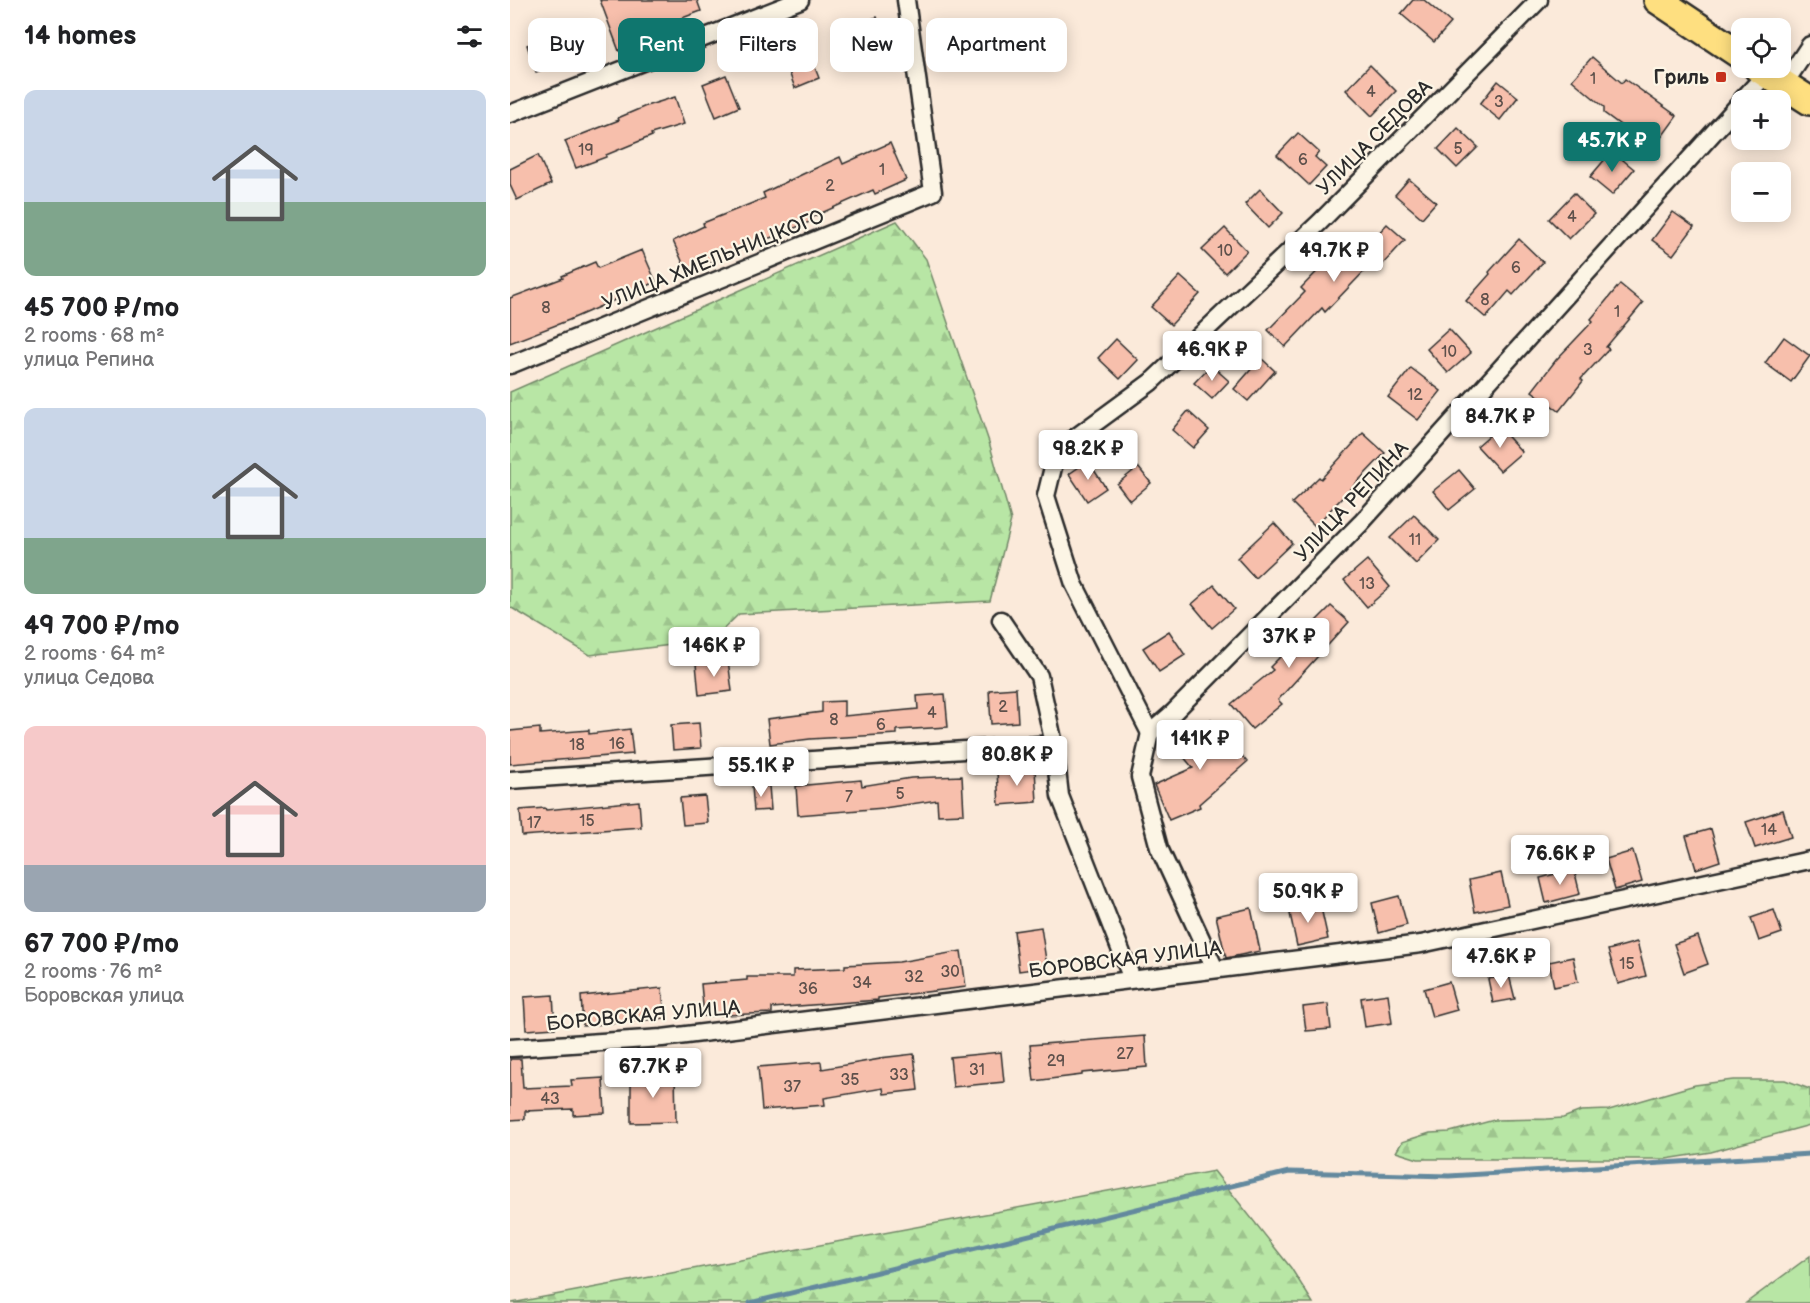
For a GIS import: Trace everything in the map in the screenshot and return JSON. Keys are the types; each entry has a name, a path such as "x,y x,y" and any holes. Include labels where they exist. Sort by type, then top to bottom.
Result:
{"main road":[{"path":"1658,0 1731,49"},
{"path":"1774,78 1810,101"}],"street":[{"path":"510,114 800,0"},
{"name":"УЛИЦА ХМЕЛЬНИЦКОГО","path":"510,365 933,192 906,0"},
{"name":"УЛИЦА СЕДОВА","path":"1150,733 1074,584 1046,496 1057,451 1151,382 1320,222 1539,0"},
{"name":"УЛИЦА РЕПИНА","path":"1791,59 1810,45"},
{"name":"УЛИЦА РЕПИНА","path":"1753,90 1766,78"},
{"name":"УЛИЦА РЕПИНА","path":"1150,733 1174,712 1361,524 1731,113"},
{"path":"1001,620 1039,676 1054,744 1060,796 1132,979"},
{"path":"1150,733 1140,777 1159,848 1215,969"},
{"path":"510,780 1054,744"},
{"name":"БОРОВСКАЯ УЛИЦА","path":"510,1048 662,1038 1421,944 1810,860"}],"green space":[{"path":"897,221 926,259 989,442 1011,520 990,601 739,614 712,640 590,655 510,607 510,392"},
{"path":"1733,1080 1785,1080 1810,1089 1810,1125 1711,1152 1666,1159 1418,1159 1396,1152 1402,1142 1430,1133 1450,1132 1494,1120 1563,1118 1581,1111 1609,1110 1695,1085"},
{"path":"1214,1171 1291,1268 1313,1303 512,1303"},
{"path":"1810,1256 1810,1303 1746,1303"}],"building":[{"path":"600,0 697,0 701,11 682,18 618,18 618,48"},
{"path":"1413,0 1424,0 1451,23 1434,42 1401,14"},
{"path":"1592,57 1622,83 1625,79 1677,116 1653,149 1604,113 1604,107 1572,80"},
{"path":"1370,65 1396,91 1372,116 1346,90"},
{"path":"789,72 817,72 819,78 795,88"},
{"path":"726,75 739,107 716,117 703,84"},
{"path":"1498,81 1518,97 1500,120 1480,104"},
{"path":"675,97 684,124 651,134 652,136 606,155 606,157 576,168 565,141 619,120 618,118 646,106"},
{"path":"1458,128 1478,147 1457,168 1438,149"},
{"path":"1298,133 1319,152 1315,157 1326,167 1309,185 1277,155"},
{"path":"890,143 906,180 875,194 873,190 810,218 812,221 687,272 673,241 704,226 703,223 765,198 763,193 840,157 843,164"},
{"path":"1612,151 1634,169 1612,195 1590,177"},
{"path":"538,155 551,184 517,200 510,185 510,169"},
{"path":"1409,179 1436,202 1422,218 1395,195"},
{"path":"1260,189 1283,213 1268,228 1245,204"},
{"path":"1574,193 1594,214 1569,239 1549,219"},
{"path":"1673,212 1694,227 1673,255 1652,240"},
{"path":"1387,224 1405,240 1382,265 1376,259 1325,312 1322,308 1285,347 1268,330 1305,292 1301,288 1342,246 1355,258"},
{"path":"1225,228 1247,251 1225,273 1202,250"},
{"path":"1519,239 1543,262 1513,295 1509,291 1486,318 1466,301"},
{"path":"642,250 656,282 510,343 510,298 563,278 562,276 595,262 598,268"},
{"path":"1180,276 1200,294 1171,325 1151,307"},
{"path":"1620,284 1643,303 1606,347 1609,349 1581,379 1583,381 1559,411 1532,391 1556,360 1593,321 1591,319"},
{"path":"1449,329 1471,353 1448,373 1427,349"},
{"path":"1784,337 1810,356 1791,382 1765,363"},
{"path":"1116,339 1138,360 1120,379 1098,358"},
{"path":"1261,358 1275,371 1248,401 1234,389"},
{"path":"1211,365 1229,381 1212,399 1194,383"},
{"path":"1411,368 1441,391 1418,420 1388,397"},
{"path":"1188,411 1209,430 1193,448 1172,430"},
{"path":"1499,427 1522,452 1500,471 1477,446"},
{"path":"1363,433 1385,453 1315,526 1292,503 1319,477 1321,479"},
{"path":"1088,461 1106,488 1087,501 1069,474"},
{"path":"1138,467 1151,483 1130,501 1117,484"},
{"path":"1459,470 1475,489 1449,510 1433,491"},
{"path":"1414,515 1439,540 1416,564 1390,538"},
{"path":"1274,523 1292,543 1255,578 1237,558"},
{"path":"1367,560 1390,587 1367,607 1344,580"},
{"path":"1214,585 1234,609 1212,628 1192,604"},
{"path":"1331,606 1349,622 1278,700 1282,704 1252,729 1231,704 1273,670 1270,667"},
{"path":"1169,631 1185,655 1159,672 1143,648"},
{"path":"728,660 732,691 699,695 696,664"},
{"path":"1016,688 1018,722 991,724 989,690"},
{"path":"945,694 948,727 897,730 897,734 810,739 770,744 767,719 822,712 822,702 844,701 844,716 918,709 917,696"},
{"path":"1211,720 1247,762 1199,804 1200,807 1169,820 1154,785 1193,768 1177,749"},
{"path":"699,723 701,748 673,750 671,725"},
{"path":"540,728 540,734 589,730 589,734 630,729 633,754 510,764 510,731"},
{"path":"1035,769 1037,802 999,805 997,772"},
{"path":"962,776 964,814 938,815 937,800 884,808 798,815 796,786 861,780 862,786 911,778"},
{"path":"769,786 771,810 754,811 752,787"},
{"path":"705,796 708,823 683,825 680,798"},
{"path":"639,801 641,827 522,836 520,810 545,808 546,810"},
{"path":"1783,810 1791,837 1755,848 1746,822"},
{"path":"1711,829 1720,861 1696,869 1686,836"},
{"path":"1633,851 1642,882 1615,890 1606,859"},
{"path":"1574,869 1580,894 1546,903 1540,878"},
{"path":"1501,873 1508,905 1475,912 1469,880"},
{"path":"1399,896 1407,925 1379,933 1372,903"},
{"path":"1320,903 1328,939 1297,946 1289,909"},
{"path":"1251,908 1260,951 1226,958 1216,916"},
{"path":"1774,910 1782,933 1759,941 1751,918"},
{"path":"1041,927 1047,967 1019,971 1014,931"},
{"path":"1698,936 1708,964 1684,973 1674,944"},
{"path":"1637,942 1646,976 1618,984 1608,950"},
{"path":"961,951 966,987 878,998 878,1000 772,1008 772,1013 704,1016 701,984 747,980 747,977 793,977 793,970 845,968 845,965 899,962"},
{"path":"1573,957 1578,982 1554,987 1549,962"},
{"path":"1509,975 1515,999 1493,1003 1488,979"},
{"path":"1449,982 1457,1010 1432,1017 1424,989"},
{"path":"662,988 665,1018 583,1026 581,996"},
{"path":"1388,994 1392,1023 1365,1027 1361,998"},
{"path":"553,995 555,1028 526,1030 524,997"},
{"path":"1328,1004 1331,1029 1306,1031 1303,1007"},
{"path":"1145,1036 1147,1067 1082,1073 1082,1075 1034,1081 1030,1045"},
{"path":"1001,1052 1004,1082 953,1087 950,1057"},
{"path":"914,1054 918,1090 884,1094 883,1088 824,1098 825,1105 762,1110 758,1067 821,1062 822,1069"},
{"path":"510,1059 521,1059 523,1088 572,1086 571,1080 603,1078 605,1113 573,1115 573,1109 525,1111 525,1119 510,1120"},
{"path":"675,1074 676,1122 631,1123 631,1075"}],"waterway":[{"path":"750,1303 1289,1172 1449,1176 1810,1154"}],"place":[{"name":"Гриль","path":"1721,77"}]}
